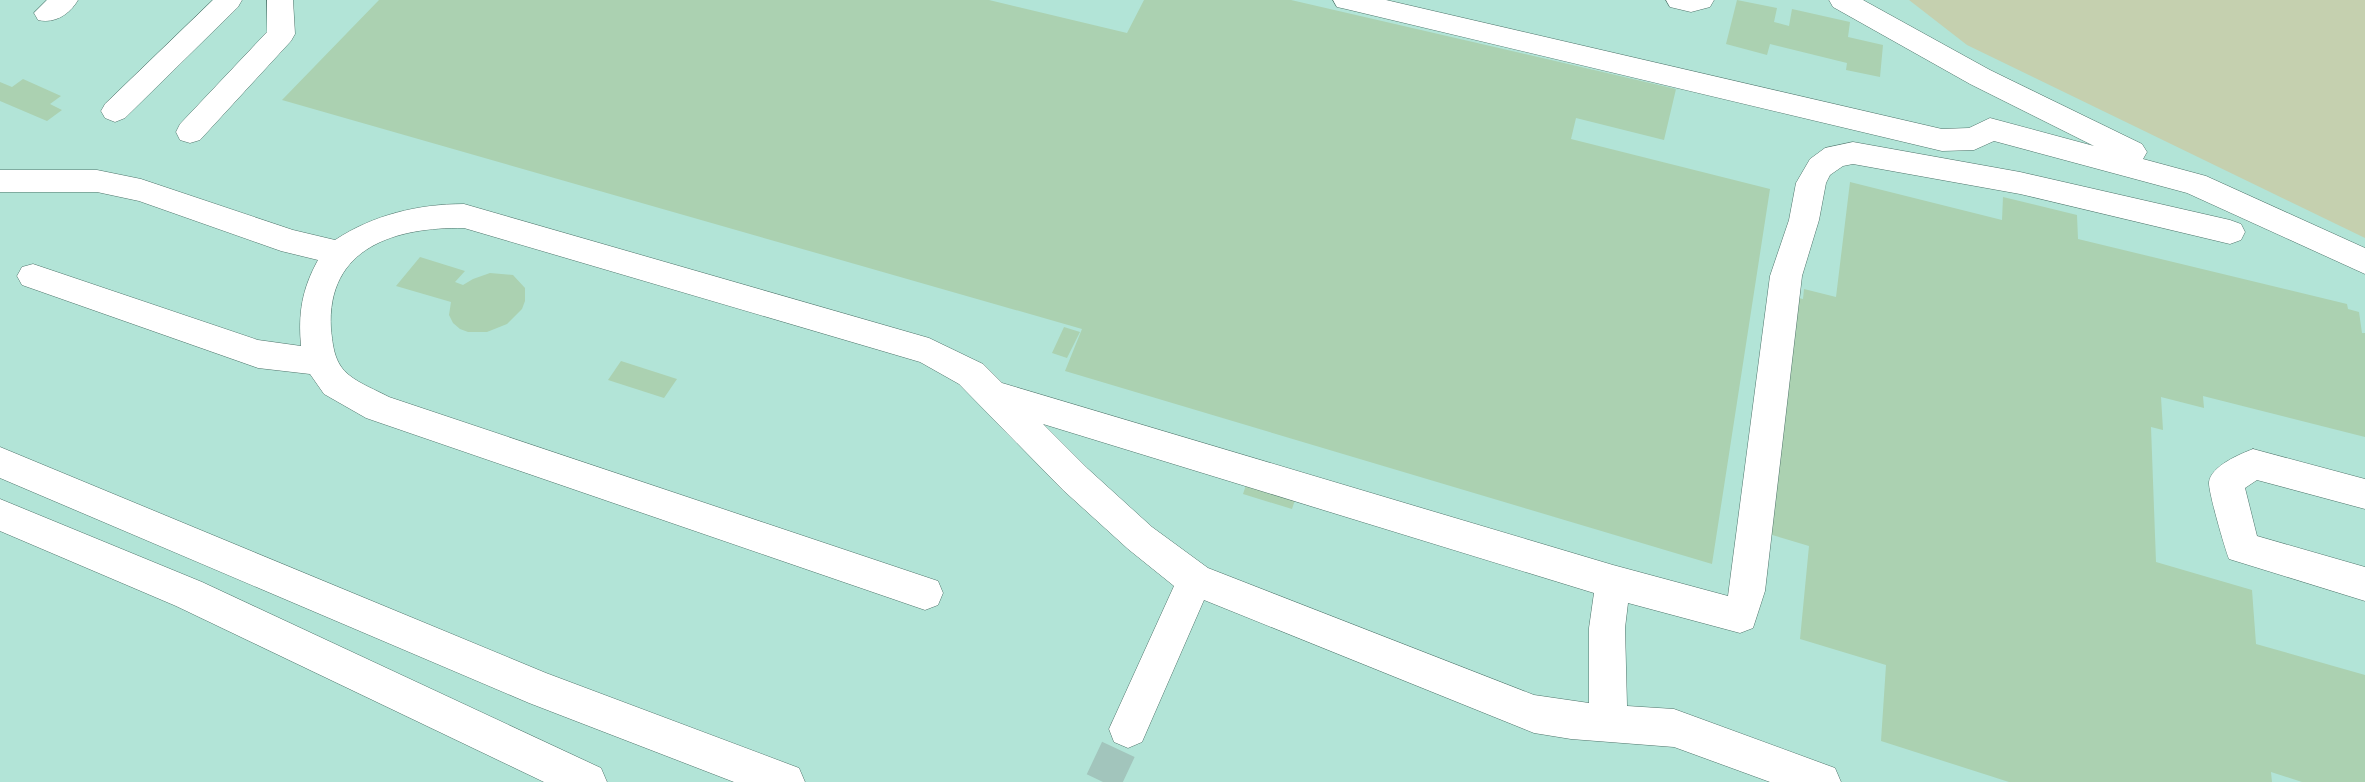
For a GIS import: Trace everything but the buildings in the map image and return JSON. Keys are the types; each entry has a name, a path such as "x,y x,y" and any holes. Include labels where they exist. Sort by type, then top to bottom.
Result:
{"lane":[{"path":"115,111 229,0"},
{"path":"190,132 281,34 280,0"},
{"path":"1346,0 1942,140 1974,139 1990,129 2195,184"},
{"path":"1679,0 1691,3 1701,0"},
{"path":"1842,0 1980,77 2195,184 2365,262"},
{"path":"1980,77 1990,95 1990,129"},
{"path":"994,395 1613,582 1740,616 1747,591 1786,276 1804,220 1811,183 1820,167 1835,156 1853,153 2020,183 2230,232"},
{"path":"0,181 96,181 141,190 292,242 339,253"},
{"path":"925,593 378,408 336,384 319,362 314,321 318,288 326,271 339,253 372,232 396,224 447,215 464,216 928,351 971,374 1091,494 1140,538 1195,580 1525,711 1571,720 1674,728 1702,736 1821,782"},
{"path":"33,276 258,354 319,362"},
{"path":"0,462 542,690 785,782"},
{"path":"2365,494 2253,464 2226,482 2242,548 2365,584"},
{"path":"6,526 189,594 587,782"},
{"path":"1128,729 1195,580"},
{"path":"1608,723 1607,628 1613,582"}],"shaded area":[{"path":"0,0 2365,0 2365,782 0,782"},
{"path":"1909,0 2365,0 2365,238 1967,45"}],"tunnel":[{"path":"1103,782 1128,729"}]}
